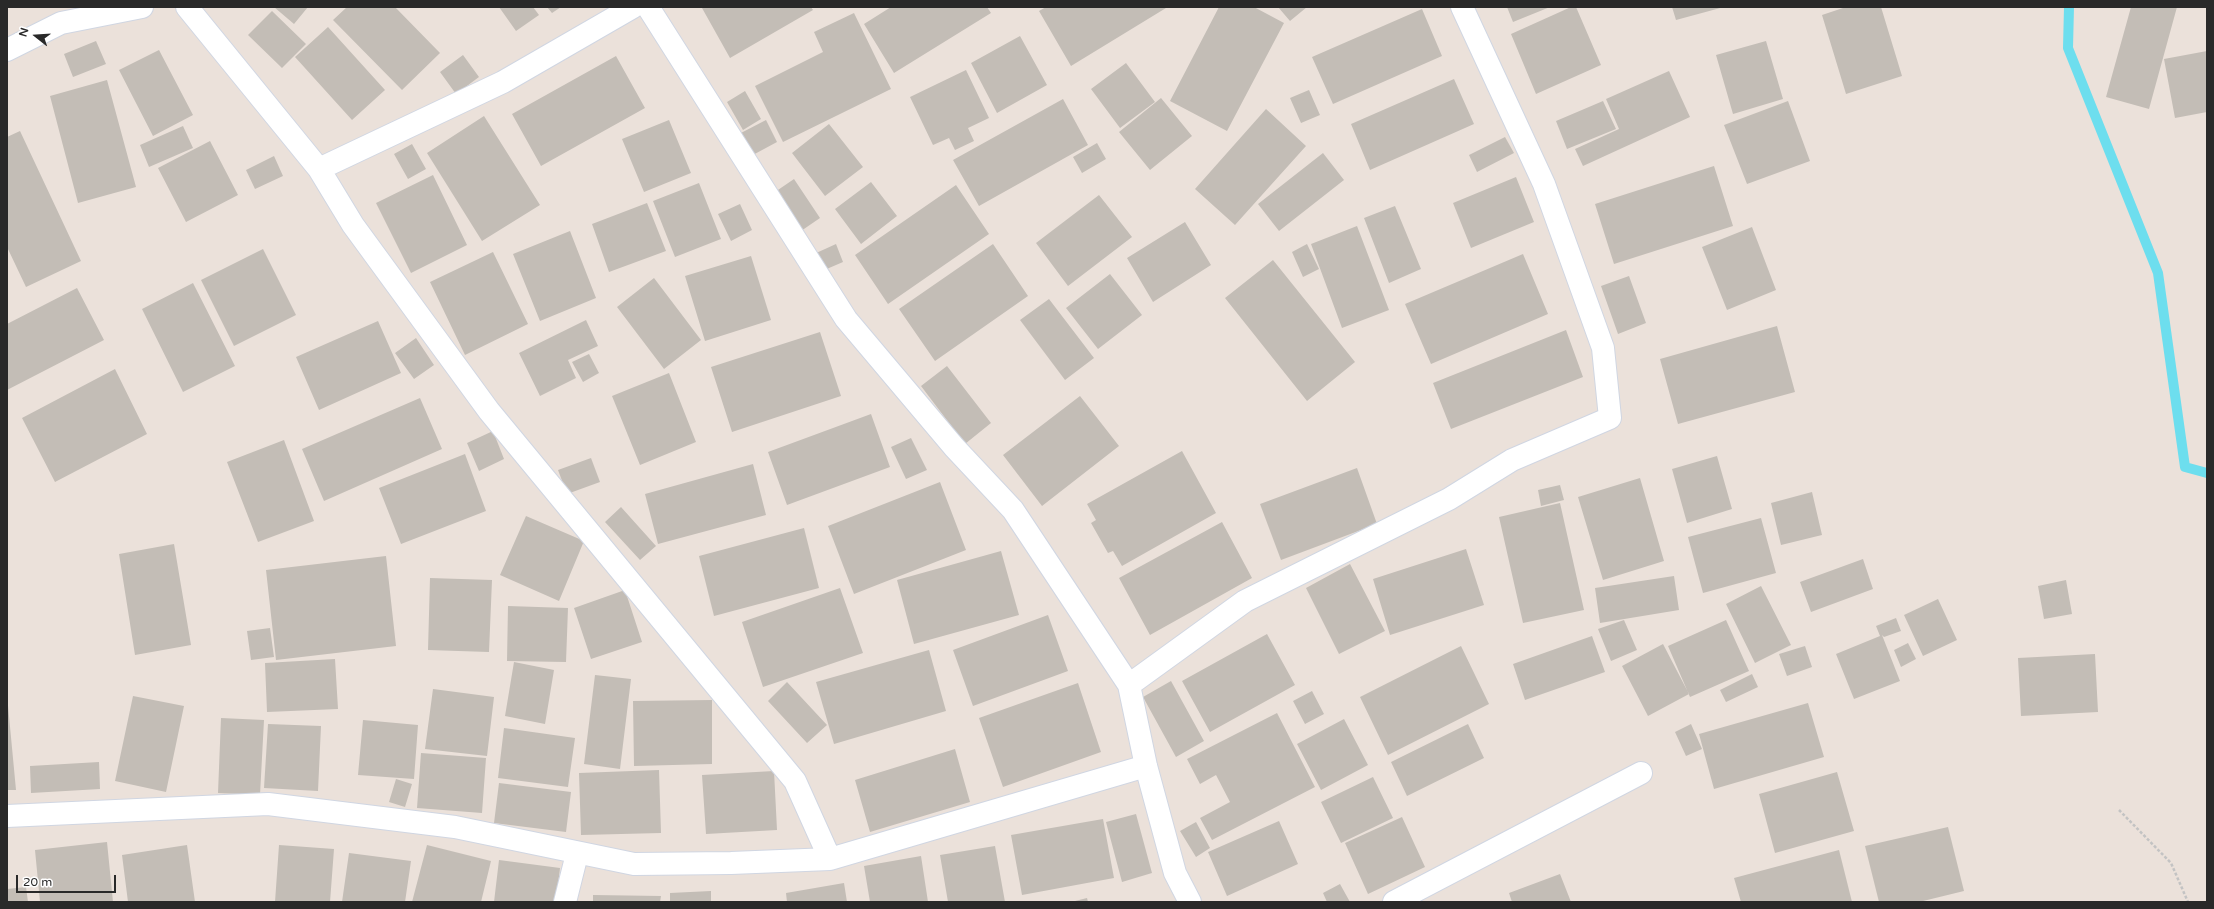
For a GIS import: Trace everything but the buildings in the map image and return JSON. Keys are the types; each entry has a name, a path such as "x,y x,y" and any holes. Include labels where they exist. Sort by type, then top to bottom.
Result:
{"street":[{"path":"7,50 61,23 142,7"},
{"path":"187,7 319,169 353,225 489,411 795,781 830,858"},
{"path":"319,169 503,82 634,7"},
{"path":"648,7 846,319 954,447 1013,510 1129,685 1146,766 1176,873 1190,902"},
{"path":"1129,685 1245,602 1449,499 1512,460 1610,418 1604,348 1544,184 1462,7"},
{"path":"7,816 268,804 455,827 576,854 634,864 830,858 1146,766"},
{"path":"1394,902 1641,773"},
{"path":"565,902 576,854"}],"path":[{"path":"2119,810 2171,863 2188,902"}],"waterway":[{"path":"2069,7 2068,48 2158,273 2185,467 2207,473"}]}
